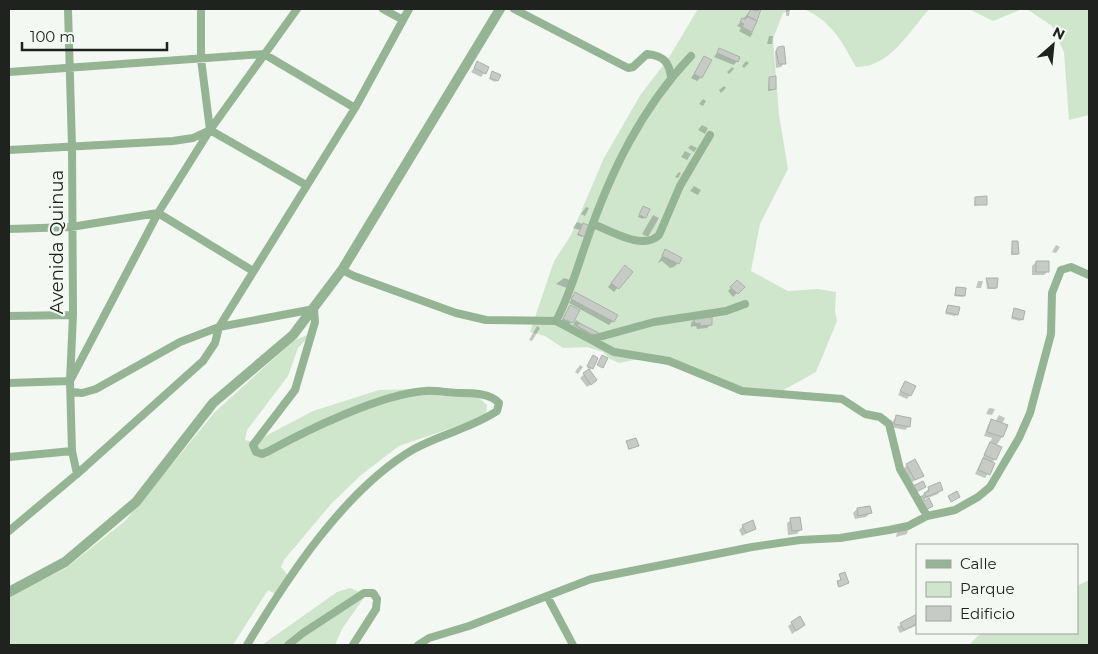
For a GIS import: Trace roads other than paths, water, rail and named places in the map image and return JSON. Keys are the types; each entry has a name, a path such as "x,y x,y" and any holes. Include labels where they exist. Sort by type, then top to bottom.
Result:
{"street":[{"name":"Avenida Quinua","path":"68,9 68,69 72,146 70,381 72,392 72,451 77,474"},
{"path":"201,9 201,59 210,130"},
{"path":"9,384 70,381 158,214 210,130 297,9"},
{"path":"383,9 403,20"},
{"path":"9,531 77,474 202,361 215,343 219,327 355,108 409,9"},
{"path":"9,592 65,562 136,502 213,403 293,336 342,270 500,9"},
{"path":"514,9 628,68 633,67 648,54 662,57 668,63 671,77"},
{"path":"9,72 264,54 355,108"},
{"path":"556,321 571,291 593,224 613,172 633,132 671,77 690,56"},
{"path":"9,150 173,141 193,138 210,130"},
{"path":"210,130 306,185"},
{"path":"593,224 642,242 654,240 659,235 680,186 710,136"},
{"path":"9,229 71,226 158,214 253,271"},
{"path":"418,645 429,638 469,626 591,579 760,545 840,538 890,530 908,526 927,516 955,510 978,497 990,487 1019,438 1030,413 1051,334 1052,293 1061,270 1071,267 1089,276"},
{"path":"342,270 456,313 486,320 556,321 614,352 669,361 742,391 836,397 847,401 866,414 880,417 891,428 891,438 900,469 927,516"},
{"path":"592,339 644,324 726,311 745,304"},
{"path":"72,392 82,393 96,389 180,342 219,327 314,309"},
{"path":"247,645 298,563 344,509 374,481 415,449 482,421 497,411 499,407 496,399 474,393 425,391 399,396 344,416 269,452 262,454 256,452 253,444 295,390 316,322 314,309"},
{"path":"9,316 72,315"},
{"path":"9,457 72,451"},
{"path":"288,645 364,593 373,593 377,599 376,609 353,645"},
{"path":"548,596 573,645"}]}
